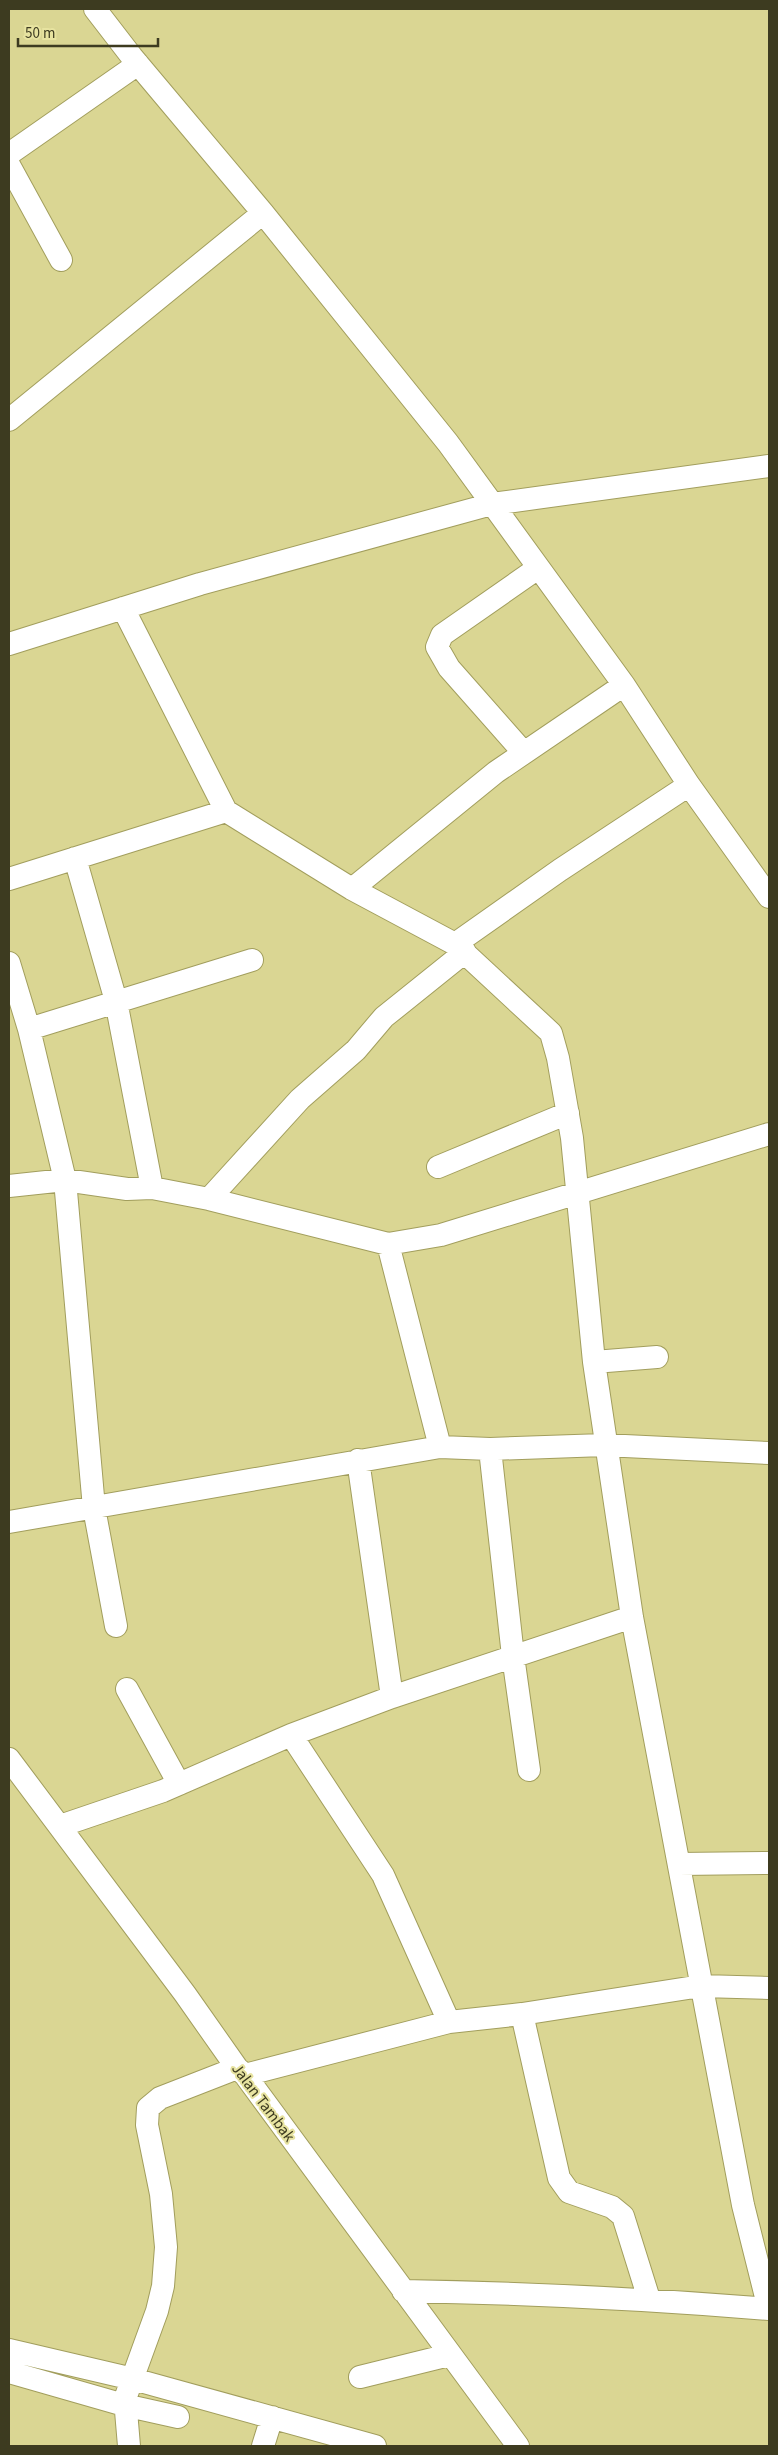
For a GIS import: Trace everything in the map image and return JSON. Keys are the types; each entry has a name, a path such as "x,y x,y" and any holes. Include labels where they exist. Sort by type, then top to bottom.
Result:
{"street":[{"path":"95,9 448,442 624,685 689,785 769,897"},
{"path":"9,154 138,64"},
{"path":"9,165 61,260"},
{"path":"9,420 262,213"},
{"path":"9,644 200,584 492,504 769,466"},
{"path":"524,753 449,668 437,647 442,635 538,568"},
{"path":"123,608 226,811 464,941 551,1033 558,1058 568,1113 579,1193 594,1362 604,1445 632,1618 743,2205 769,2309 649,2299 522,2293 403,2292"},
{"path":"359,883 496,772 624,685"},
{"path":"209,1199 300,1099 356,1050 384,1016 464,941 689,785"},
{"path":"9,879 226,811"},
{"path":"75,858 116,1001 152,1188"},
{"path":"29,1029 252,960"},
{"path":"9,963 29,1029 65,1180 94,1508 116,1626"},
{"path":"438,1167 568,1113"},
{"path":"9,1186 65,1180 127,1189 152,1188 209,1199 388,1244 441,1235 769,1134"},
{"path":"388,1244 440,1447"},
{"path":"594,1362 658,1357"},
{"path":"9,1522 440,1447 490,1449 604,1445 769,1453"},
{"path":"490,1449 513,1656 529,1770"},
{"path":"358,1460 392,1697"},
{"path":"60,1826 179,1784 291,1735 392,1697 632,1618"},
{"path":"128,1689 179,1784"},
{"path":"291,1735 383,1875 450,2022"},
{"name":"Jalan Tambak","path":"9,1759 518,2446"},
{"path":"679,1864 769,1863"},
{"path":"129,2446 128,2392 149,2335 163,2286 166,2247 161,2194 148,2125 148,2108 160,2098 241,2071 450,2022 522,2014 701,1986 769,1988"},
{"path":"522,2014 559,2178 569,2192 612,2207 623,2216 649,2299"},
{"path":"9,2350 128,2392 268,2429 365,2445"},
{"path":"360,2377 450,2355"},
{"path":"9,2372 128,2392 178,2416"}]}
